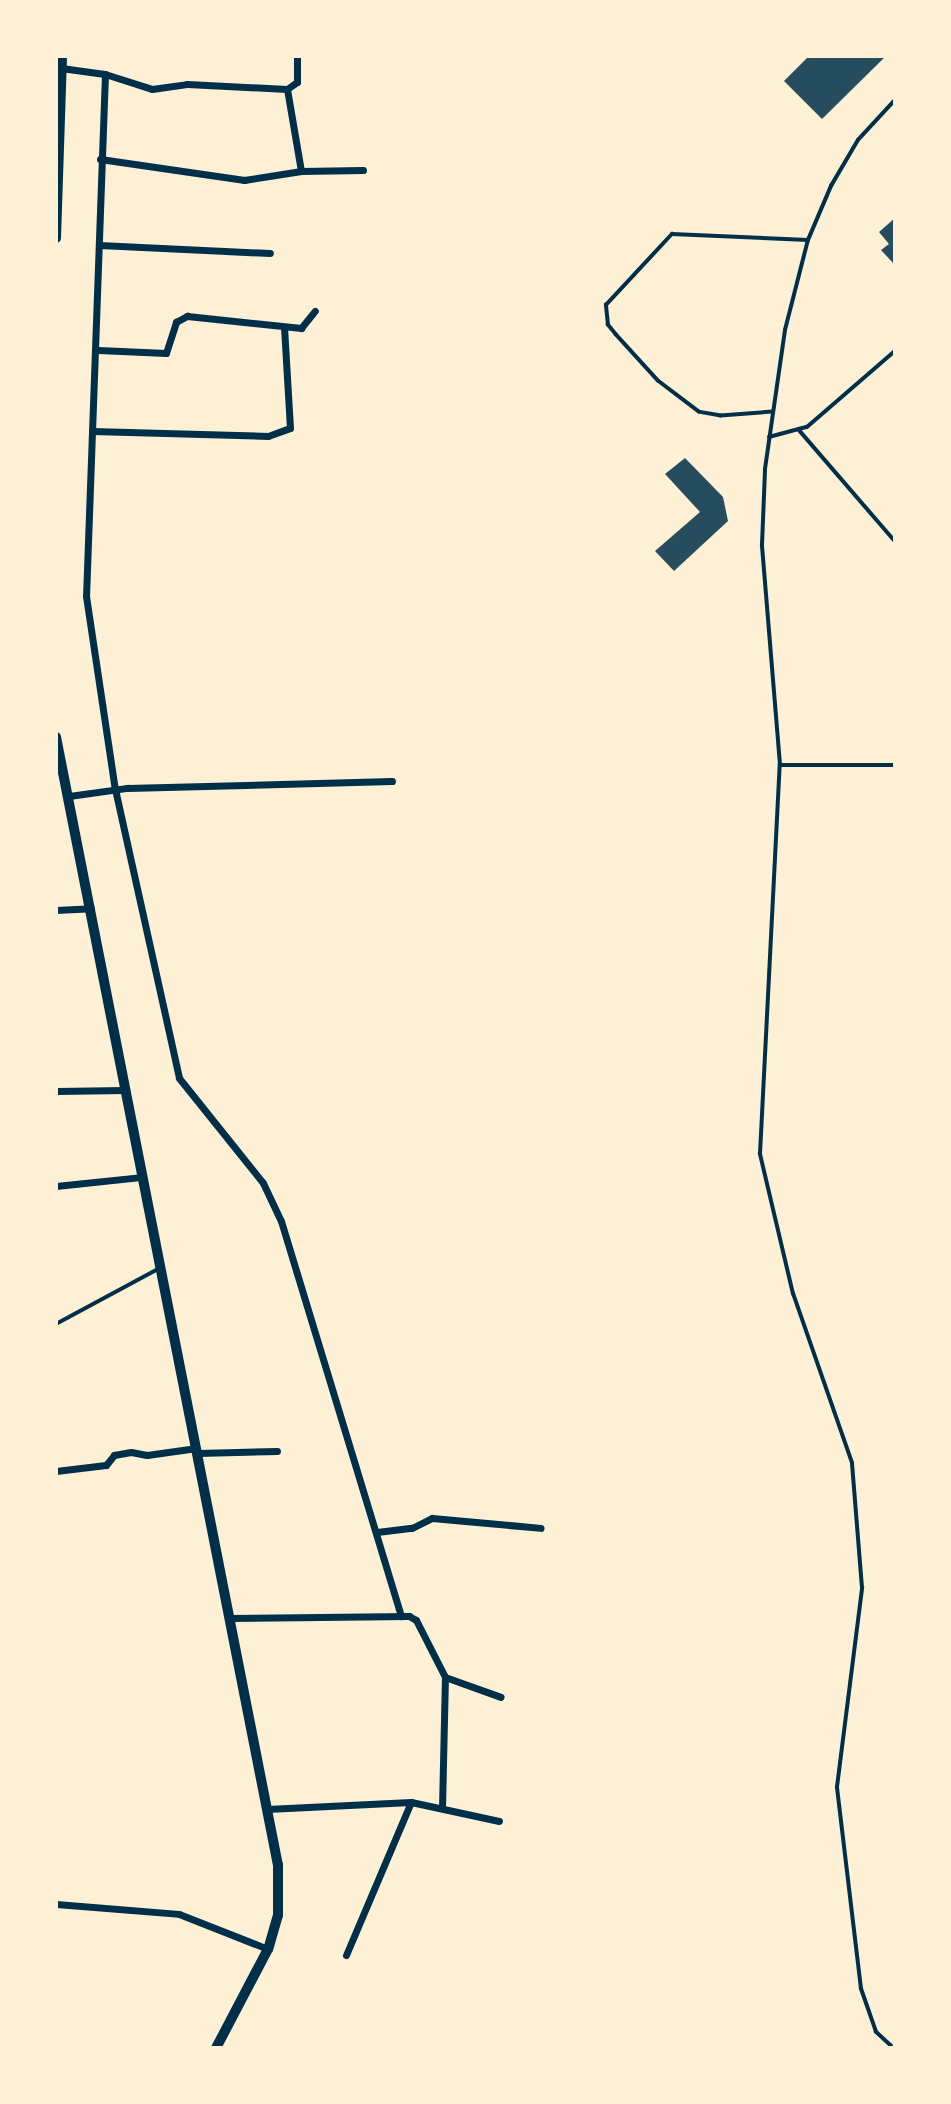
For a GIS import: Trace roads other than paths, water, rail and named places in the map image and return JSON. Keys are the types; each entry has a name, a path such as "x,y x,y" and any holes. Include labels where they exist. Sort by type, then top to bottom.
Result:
{"main road":[{"path":"56,238 62,56"},
{"path":"56,737 197,1451 227,1618 267,1809 278,1877 278,1915 268,1949 216,2048"}],"street":[{"path":"297,56 291,88 300,171"},
{"path":"61,68 105,74 152,89 187,84 291,88"},
{"path":"105,74 100,159 98,350 86,596 115,789 179,1078 263,1183 281,1221 401,1616"},
{"path":"100,159 244,180 300,171 363,170"},
{"path":"99,245 270,253"},
{"path":"98,350 166,353 176,323 187,316 300,328 315,311"},
{"path":"92,431 268,436 290,428 284,327"},
{"path":"69,796 115,789 392,781"},
{"path":"56,910 91,908"},
{"path":"56,1091 125,1090"},
{"path":"56,1186 141,1177"},
{"path":"56,1471 106,1465 114,1455 131,1452 147,1455 197,1451 277,1451"},
{"path":"377,1532 412,1528 432,1518 541,1528"},
{"path":"227,1618 401,1616 416,1620 444,1677 442,1808"},
{"path":"444,1677 500,1697"},
{"path":"267,1809 411,1802 499,1821"},
{"path":"346,1955 411,1802"},
{"path":"56,1904 179,1914 268,1949"}],"lane":[{"path":"893,2048 876,2032 861,1989 837,1787 862,1588 852,1463 793,1294 760,1154 780,765 762,545 769,437 785,330 808,240 831,186 858,140 895,100"},
{"path":"773,412 721,416 699,412 658,381 615,335 608,325 606,305 672,234 808,240"},
{"path":"769,437 800,431 895,351"},
{"path":"800,431 895,541"},
{"path":"780,765 895,765"},
{"path":"56,1324 160,1268"}]}
